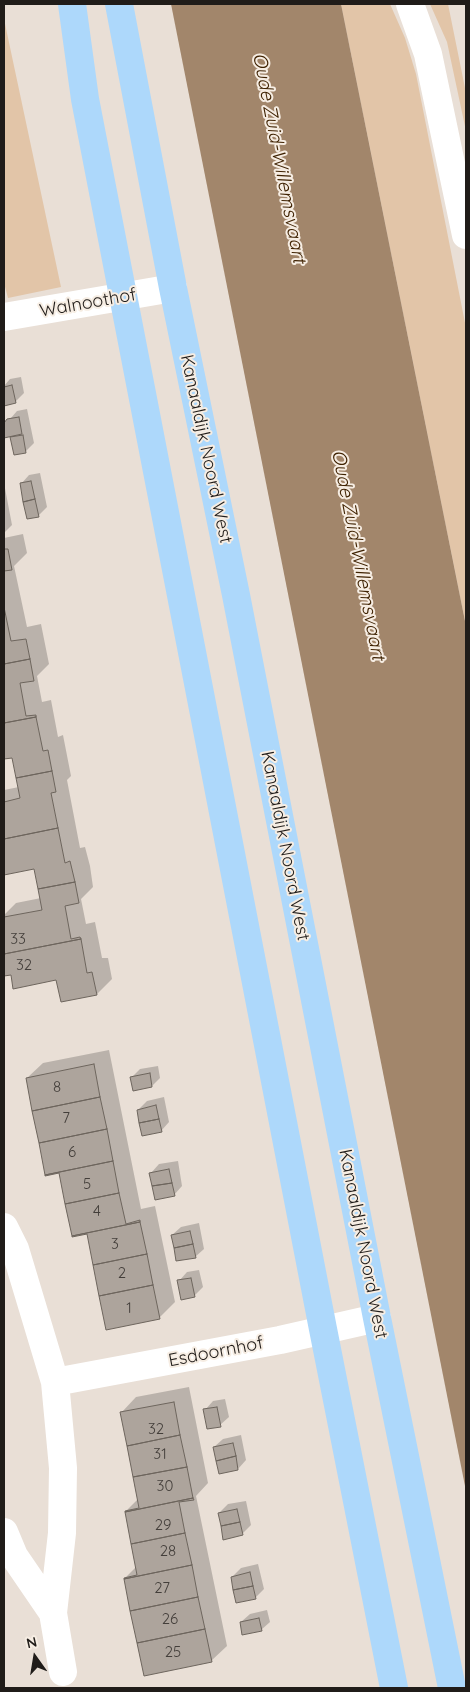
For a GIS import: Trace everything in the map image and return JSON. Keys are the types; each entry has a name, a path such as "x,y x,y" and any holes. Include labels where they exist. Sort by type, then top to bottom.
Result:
{"main road":[{"path":"72,4 85,99 394,1688"},
{"name":"Kanaaldijk Noord West","path":"119,4 173,288 238,604 377,1318 452,1688"}],"street":[{"path":"410,4 428,54 466,235"},
{"name":"Walnoothof","path":"4,317 173,288"},
{"path":"4,1227 15,1249 55,1382 63,1468 62,1533 53,1614 63,1672"},
{"name":"Esdoornhof","path":"55,1382 280,1340 377,1318"},
{"path":"4,1532 14,1556 53,1614"}],"shaded area":[{"path":"341,4 390,4 405,38 416,74 466,328 466,626"},
{"path":"430,4 448,4 466,93 466,131 447,42"},
{"path":"4,19 61,287 8,298 4,283"}],"water":[{"name":"Oude Zuid-Willemsvaart","path":"171,4 341,4 466,626 466,1491"}],"building":[{"path":"12,385 16,403 4,406 4,387"},
{"path":"19,417 22,434 4,438 4,423 7,419"},
{"path":"23,435 26,453 14,455 10,437"},
{"path":"31,481 35,499 23,502 20,483"},
{"path":"35,499 39,517 27,519 23,502"},
{"path":"4,549 8,549 12,570 4,571"},
{"path":"4,607 11,641 26,639 30,659 4,664"},
{"path":"30,659 34,681 20,683 26,716 36,715 36,717 4,723 4,664"},
{"path":"36,717 43,751 48,750 52,771 16,778 12,758 4,759 4,723"},
{"path":"52,771 56,792 51,793 58,828 4,839 4,802 20,798 16,778"},
{"path":"58,828 65,863 70,861 75,882 38,889 34,869 4,875 4,839"},
{"path":"75,882 79,903 65,906 71,939 80,937 81,939 4,954 4,917 42,910 38,889"},
{"path":"81,939 87,973 92,972 97,995 61,1002 56,980 13,989 11,975 4,976 4,954"},
{"path":"94,1064 100,1097 32,1111 26,1078"},
{"path":"150,1073 152,1087 133,1091 130,1077"},
{"path":"100,1097 107,1129 39,1143 32,1111"},
{"path":"156,1105 159,1119 139,1123 137,1110"},
{"path":"159,1119 162,1132 142,1136 139,1123"},
{"path":"107,1129 113,1161 45,1175 39,1143"},
{"path":"113,1161 119,1193 65,1204 59,1173 45,1176 45,1175"},
{"path":"169,1169 172,1183 152,1186 149,1173"},
{"path":"172,1183 175,1196 155,1200 152,1186"},
{"path":"119,1193 126,1224 140,1220 140,1222 72,1236 65,1204"},
{"path":"140,1222 147,1254 93,1265 87,1234 72,1237 72,1236"},
{"path":"190,1231 193,1244 174,1248 171,1235"},
{"path":"193,1244 196,1258 176,1261 174,1248"},
{"path":"147,1254 153,1285 99,1296 93,1265"},
{"path":"191,1278 195,1297 181,1300 177,1280"},
{"path":"153,1285 160,1319 106,1330 99,1296"},
{"path":"174,1402 180,1435 127,1446 120,1412"},
{"path":"217,1407 221,1427 207,1429 203,1409"},
{"path":"180,1435 187,1467 133,1477 127,1446"},
{"path":"233,1443 236,1456 216,1461 213,1447"},
{"path":"236,1456 238,1470 219,1474 216,1461"},
{"path":"187,1467 193,1498 125,1512 139,1508 133,1477"},
{"path":"193,1498 194,1500 179,1502 185,1533 131,1544 125,1512"},
{"path":"237,1509 240,1522 221,1526 218,1513"},
{"path":"240,1522 243,1535 223,1540 221,1526"},
{"path":"185,1533 192,1565 124,1579 137,1575 131,1544"},
{"path":"192,1565 198,1597 130,1611 124,1579"},
{"path":"250,1572 253,1586 233,1590 231,1577"},
{"path":"253,1586 256,1599 236,1603 233,1590"},
{"path":"198,1597 205,1629 137,1643 130,1611"},
{"path":"259,1618 262,1631 242,1635 240,1622"},
{"path":"205,1629 212,1662 144,1676 137,1643"}]}
